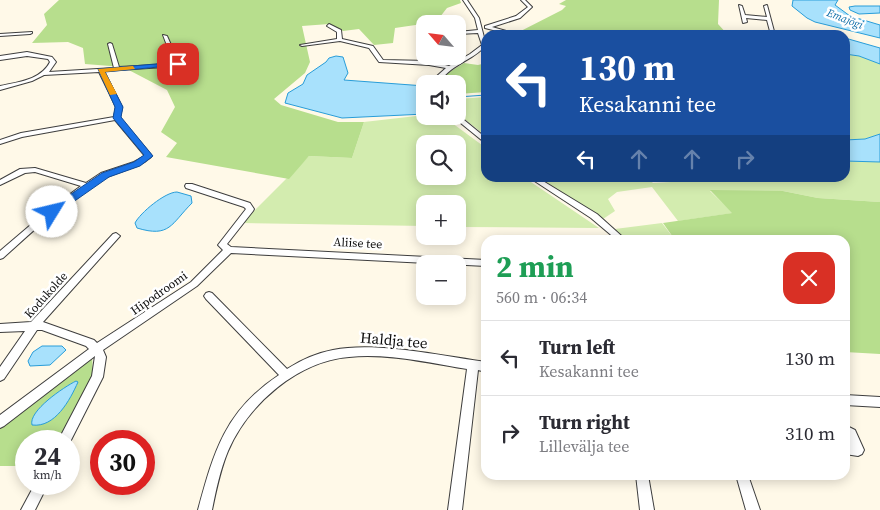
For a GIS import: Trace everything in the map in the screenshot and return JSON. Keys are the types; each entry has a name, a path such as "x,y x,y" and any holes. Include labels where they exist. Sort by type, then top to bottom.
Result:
{"street":[{"path":"464,0 477,18 481,29"},
{"path":"495,0 508,0"},
{"path":"466,32 481,29 520,16 530,5 523,0"},
{"path":"740,6 745,22"},
{"path":"766,6 772,30"},
{"path":"743,16 769,19"},
{"path":"329,25 339,31 340,40"},
{"path":"487,27 499,30"},
{"path":"0,35 30,33"},
{"path":"0,88 42,74 178,64 165,36"},
{"path":"302,45 340,40 371,47 382,61 429,63 451,68"},
{"path":"110,44 117,69"},
{"path":"442,75 481,49"},
{"path":"0,58 27,54 46,56 53,62 50,68 42,74"},
{"path":"101,70 119,107 117,118"},
{"path":"0,142 51,129 117,118"},
{"path":"0,256 58,207 88,186 105,175 137,164 149,156 117,118"},
{"path":"466,125 481,138"},
{"path":"0,183 22,171 35,170 88,186"},
{"path":"540,182 594,216 616,235"},
{"path":"190,186 247,205 250,209 222,245 229,250"},
{"name":"Kodukolde","path":"0,376 34,326 116,236"},
{"name":"Aliise tee","path":"229,250 481,263"},
{"name":"Hipodroomi","path":"0,422 97,349 194,284 229,250"},
{"path":"209,296 286,375"},
{"path":"0,328 42,326 90,343 97,349 100,357 97,377 70,430"},
{"name":"Haldja tee","path":"206,510 225,441 255,401 286,375 320,358 348,352 369,352 481,366"},
{"path":"455,510 473,365"},
{"path":"850,400 880,402"},
{"path":"850,434 858,450 850,449"},
{"path":"643,480 647,510"},
{"path":"744,480 753,510"},
{"path":"28,510 36,495"}],"green space":[{"path":"59,0 460,0 461,3 447,8 442,15 416,15 416,25 395,28 393,43 374,45 359,29 343,31 329,24 302,26 310,62 305,73 274,99 281,105 338,122 364,122 352,158 309,156 289,179 166,157 177,143 161,132 175,107 167,90 123,67 85,64 83,48 68,42 32,43 47,25 44,14"},
{"path":"566,0 719,0 718,24 723,30 523,30 562,10 566,6 559,4"},
{"path":"850,55 880,64 880,134 865,139 850,140"},
{"path":"466,63 481,64 481,92 466,93 466,75 444,75 461,65 466,65"},
{"path":"481,97 481,132 466,120 466,98"},
{"path":"416,116 416,125 455,125 481,144 481,182 531,182 599,228 466,227 466,195 416,195 416,226 242,223 309,156 352,158 364,122"},
{"path":"850,161 880,162 880,202 818,198 783,191 710,191 733,213 678,221 652,187 617,192 608,199 615,211 603,219 544,182 850,182"},
{"path":"710,190 783,191 818,198 880,202 880,354 850,352 850,235 671,235 663,223 732,213"},
{"path":"662,223 671,235 621,235 615,229"},
{"path":"92,356 93,373 90,381 64,430 15,430 15,466 0,466 0,424"}],"water":[{"name":"Emajõgi","path":"793,0 838,0 835,5 850,16 880,25 880,38 815,22 792,6"},
{"path":"880,6 880,13 859,14 850,10 849,7"},
{"path":"850,39 880,48 880,64 850,55"},
{"path":"343,57 348,73 344,80 416,85 416,114 342,118 285,103 288,93 303,84 307,75 329,58"},
{"path":"880,134 880,162 850,161 850,140 865,139"},
{"path":"177,192 191,196 192,203 174,223 163,230 157,231 137,228 135,223 147,209 166,195"},
{"path":"42,346 62,346 66,350 50,365 30,366 28,361 33,352"},
{"path":"76,381 78,382 71,397 55,417 40,425 32,425 32,419 48,400"}],"waterway":[{"path":"466,96 481,95"}],"slow traffic":[{"path":"113,94 101,70 133,68"}],"route":[{"path":"52,212 105,175 137,164 149,156 117,118 119,107 101,70 178,64"}]}
